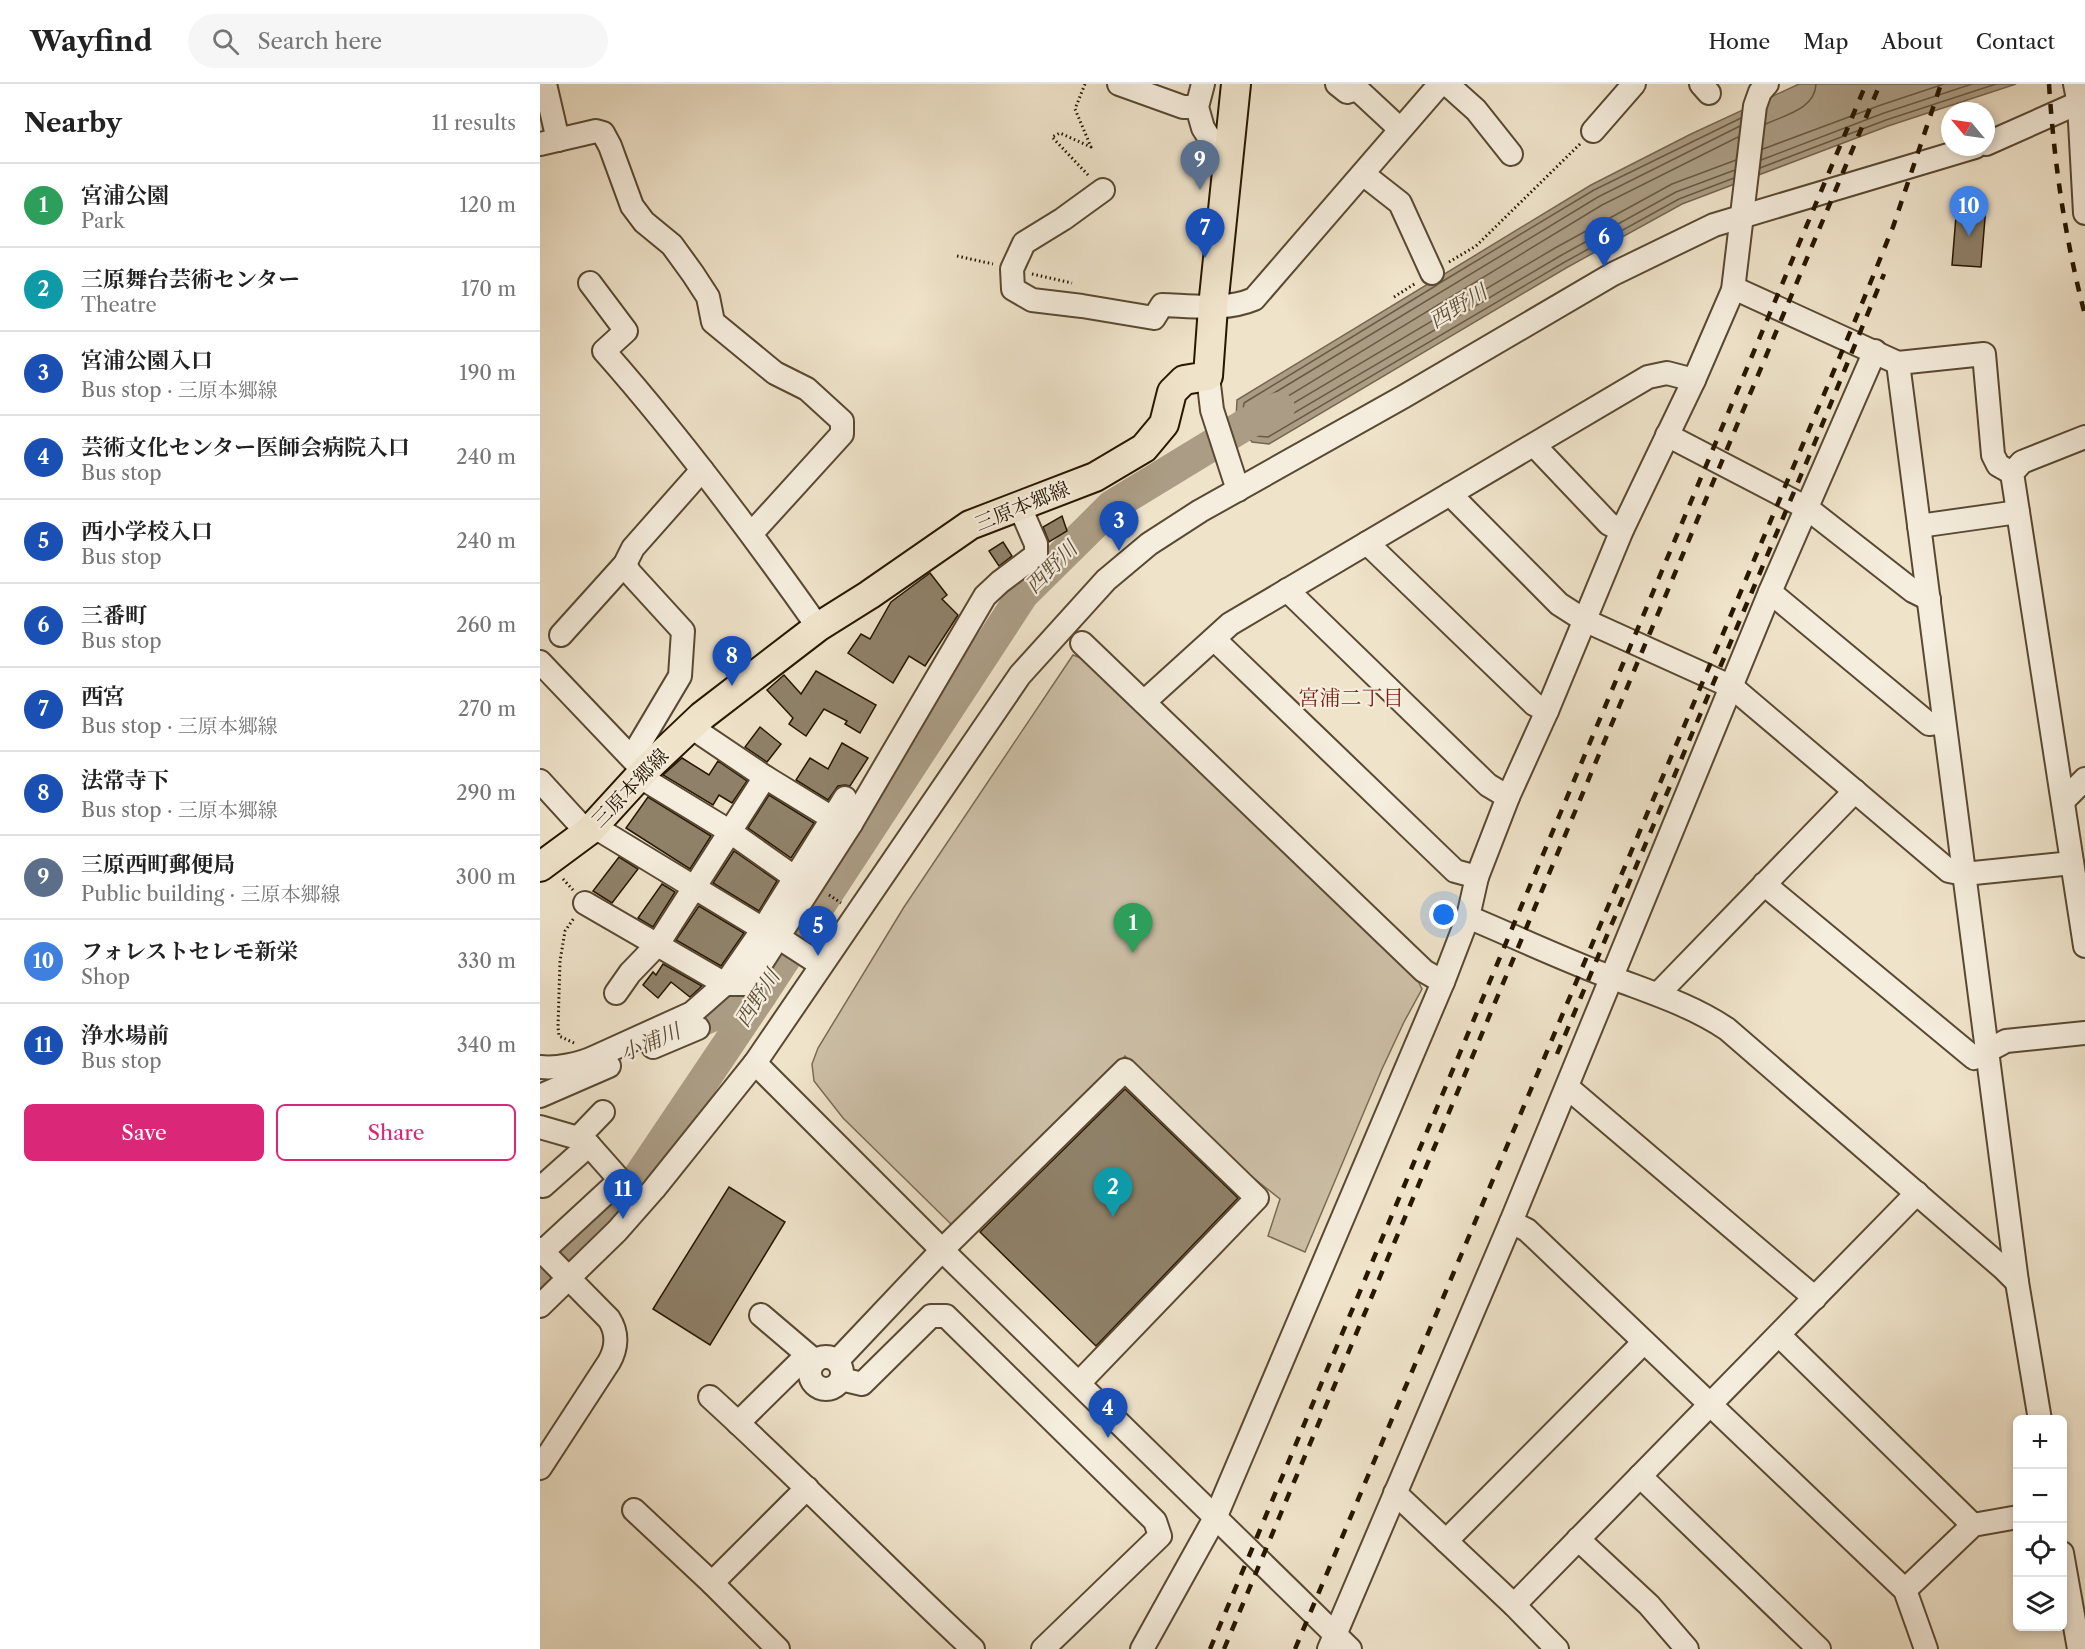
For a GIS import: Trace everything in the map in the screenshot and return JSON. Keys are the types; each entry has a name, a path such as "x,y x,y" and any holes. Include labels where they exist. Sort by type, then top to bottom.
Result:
{"main road":[{"path":"1208,376 1236,84"},
{"name":"三原本郷線","path":"544,864 590,830 644,771 691,727 818,627 869,595 970,525 1095,477 1144,448 1164,424 1172,392 1184,380 1208,376"}],"street":[{"path":"545,84 549,142 596,130 603,133 632,207 644,222 672,245 693,274 708,297 713,322 775,373 807,389 842,421 842,434 752,532"},
{"path":"1119,84 1183,107 1197,107"},
{"path":"1203,84 1197,107 1203,128 1214,145 1228,150"},
{"path":"1337,84 1347,92 1357,89 1400,129"},
{"path":"1103,190 1024,243 1012,269 1013,290 1032,300 1154,318 1162,305 1213,307 1242,304 1254,299 1440,84"},
{"path":"1447,84 1476,110 1511,154"},
{"path":"1593,131 1634,84"},
{"path":"1142,1649 1216,1516 1443,982 1468,917 1477,877 1508,797 1547,711 1622,530 1694,380 1733,290 1755,106 1763,88"},
{"path":"1995,139 2080,96 2084,202"},
{"path":"540,1306 617,1231 654,1189 755,1063 1020,675 1106,580 1149,544 1200,511 1403,397 1613,274 1714,225 1945,156"},
{"path":"1363,174 1400,203 1432,273"},
{"path":"590,283 626,331 604,351 752,532 818,627"},
{"path":"1733,290 1736,289 1898,363 1984,354 1993,455 1998,465 2012,473"},
{"path":"755,1063 942,1250 1216,1516 1338,1644 1395,1492 1567,1087 1770,592 1875,351"},
{"path":"1898,363 2017,1282 2039,1415"},
{"path":"1143,702 1230,624 1648,377 1667,373 1694,380"},
{"path":"1208,376 1212,410 1238,490"},
{"path":"1667,435 1807,508 1913,591 1929,599"},
{"path":"2012,473 2022,462 2085,437"},
{"path":"1534,445 1609,524 1622,530"},
{"path":"561,635 625,564 633,548 702,470"},
{"path":"2012,473 2085,946"},
{"path":"1450,494 1559,604 1584,620 1732,687 1949,871 1964,874 2072,863"},
{"path":"540,1067 548,1068 588,1061 692,1013 725,984 770,933 985,596 1036,555 1036,544 1019,505"},
{"path":"1919,526 2018,512"},
{"path":"1367,543 1534,704 1547,711"},
{"path":"625,564 630,573 683,631 680,676 639,744 638,752 647,781 729,831 794,877"},
{"path":"1287,590 1488,785 1508,797"},
{"path":"1770,592 1929,724 1944,722"},
{"path":"1214,639 1455,871 1477,877"},
{"path":"1082,643 1424,971 1443,982"},
{"path":"540,662 644,771"},
{"path":"691,727 765,777 842,821"},
{"path":"616,993 630,973 658,945 765,777"},
{"path":"2063,801 2085,779"},
{"path":"540,781 583,828 603,832 812,959"},
{"path":"1658,994 1855,791"},
{"path":"770,933 794,877 842,821 845,798"},
{"path":"1764,884 1974,1058 2006,1041 2085,1033"},
{"path":"585,903 725,984"},
{"path":"1468,917 1706,1015 1727,1029 2017,1282"},
{"path":"540,1095 698,1028"},
{"path":"811,1358 810,1373 814,1384 820,1388 832,1387 839,1370 942,1250 1125,1070 1257,1198 1079,1383"},
{"path":"1567,1087 1815,1298"},
{"path":"543,1186 583,1142 603,1112"},
{"path":"540,1127 583,1142 620,1180 541,1251 609,1319 614,1327 615,1347 609,1362 540,1468"},
{"path":"1515,1605 1917,1193"},
{"path":"1510,1222 1527,1230 1905,1590 1926,1649"},
{"path":"761,1315 811,1358"},
{"path":"839,1370 862,1384 931,1316 946,1316 1155,1521 1160,1536 1043,1649"},
{"path":"1779,1335 1973,1525"},
{"path":"1446,1541 1644,1342"},
{"path":"738,1423 811,1358"},
{"path":"710,1397 973,1649"},
{"path":"1640,1476 1819,1649"},
{"path":"712,1583 807,1488"},
{"path":"1395,1492 1515,1605 1557,1649"},
{"path":"634,1510 712,1583 777,1649"},
{"path":"1905,1590 1973,1525 2013,1518"},
{"path":"1578,1539 1649,1605 1687,1649"},
{"path":"2066,1577 2079,1649"}],"path":[{"path":"1086,84 1075,109 1091,147 1060,133 1052,136 1103,190"},
{"path":"1394,297 1476,246 1593,131"},
{"path":"957,255 1081,285"},
{"path":"544,864 585,903 565,931 560,961 558,1027 559,1036 595,1057"}],"shaded area":[{"path":"1073,655 1089,661 1418,981 1422,989 1382,1069 1305,1252 1268,1236 1280,1199 1251,1176 1125,1056 954,1227 843,1118 814,1081 812,1064 818,1048 904,907"}],"water":[{"path":"1799,84 2016,84 1961,102 1941,102 1941,109 1888,126 1682,204 1566,268 1269,444 1252,442 1236,420 1237,400 1591,185 1691,134"}],"building":[{"path":"1957,204 1986,206 1981,267 1952,265"},
{"path":"1062,516 1067,531 1049,542 1043,527"},
{"path":"1003,542 1012,556 999,566 989,551"},
{"path":"930,573 947,595 942,599 958,615 925,666 909,656 893,683 848,653 861,634 870,639 891,602"},
{"path":"816,671 876,705 860,733 845,724 847,721 824,709 806,736 789,724 793,718 767,690 784,675 801,694"},
{"path":"760,727 781,744 767,762 745,747"},
{"path":"842,743 868,758 850,786 838,786 828,800 796,780 810,758 828,769"},
{"path":"682,758 709,775 718,761 747,781 732,803 719,795 713,805 663,775"},
{"path":"769,795 814,823 791,858 748,828"},
{"path":"648,797 711,836 690,869 626,828"},
{"path":"734,851 777,881 759,911 713,883"},
{"path":"619,857 638,869 612,903 593,891"},
{"path":"662,884 675,892 653,927 638,918"},
{"path":"699,906 744,933 721,966 676,940"},
{"path":"663,964 702,986 690,997 671,982 658,998 643,985 653,972 656,975"},
{"path":"1125,1089 1238,1198 1096,1346 980,1232"},
{"path":"729,1187 785,1222 710,1345 653,1309"}],"waterway":[{"name":"西野川","path":"540,1287 572,1255 636,1181 761,995 1023,594 1112,506 1248,423 1279,408"},
{"name":"小浦川","path":"665,1036 761,995"}],"railway":[{"path":"1210,1649 1866,84"},
{"path":"1224,1649 1880,84"},
{"path":"1295,1649 1854,323 1893,227 1941,84"},
{"path":"2049,84 2061,200 2085,315"},
{"path":"1557,1054 1884,274"}],"place":[{"name":"三原西町郵便局","path":"1200,190"},
{"name":"フォレストセレモ新栄","path":"1969,236"},
{"name":"西宮","path":"1205,258"},
{"name":"三番町","path":"1604,267"},
{"name":"宮浦公園入口","path":"1119,551"},
{"name":"法常寺下","path":"732,686"},
{"name":"宮浦公園","path":"1133,953"},
{"name":"西小学校入口","path":"818,956"},
{"name":"三原舞台芸術センター","path":"1113,1217"},
{"name":"浄水場前","path":"623,1219"},
{"name":"芸術文化センター医師会病院入口","path":"1108,1438"}],"district":[{"name":"宮浦二丁目","path":"1351,697"}]}
